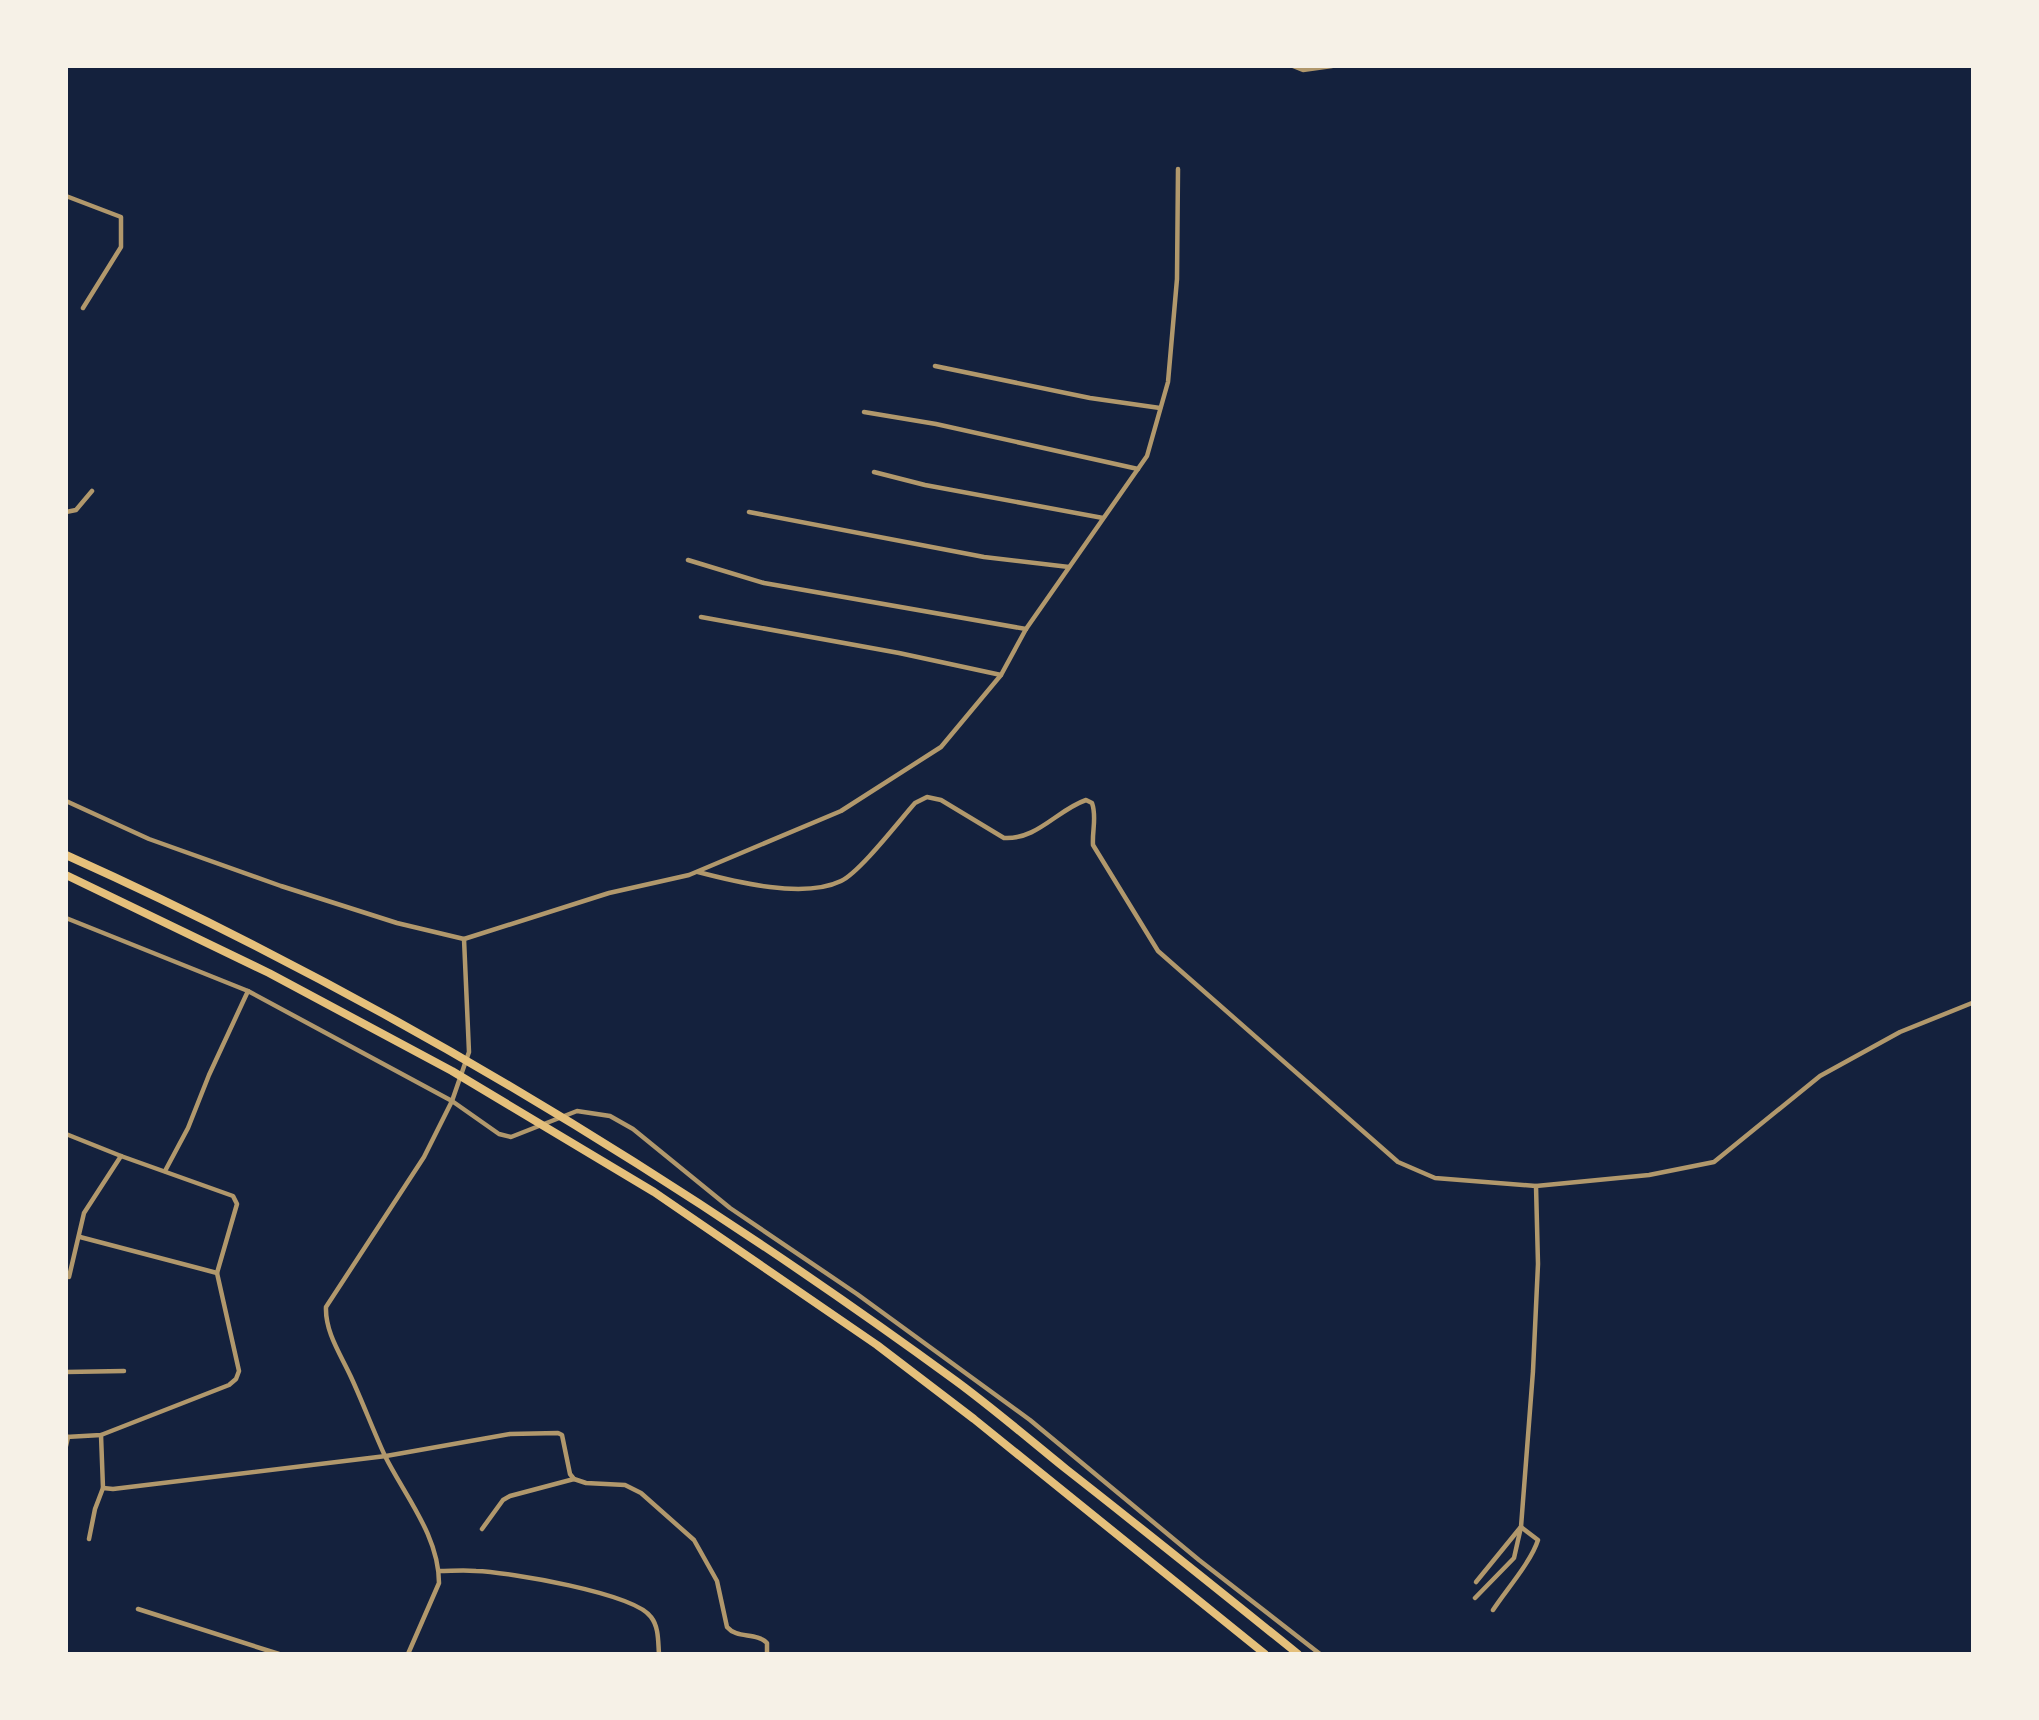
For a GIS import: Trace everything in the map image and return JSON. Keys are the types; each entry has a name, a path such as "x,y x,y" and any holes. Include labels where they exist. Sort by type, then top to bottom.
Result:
{"highway":[{"path":"66,855 259,947 355,997 561,1115 697,1201 825,1287 960,1384 1298,1654"},
{"path":"66,875 269,973 441,1065 654,1192 877,1345 969,1414 1265,1654"}],"street":[{"path":"1293,66 1303,71 1332,66"},
{"path":"66,801 149,839 281,886 397,923 464,939 609,894 698,871 841,811 941,747 1001,675 1026,629 1147,456 1168,382 1177,279 1178,169"},
{"path":"66,197 121,217 121,247 83,308"},
{"path":"935,366 1090,398 1160,408"},
{"path":"864,412 936,424 1138,469"},
{"path":"874,472 925,485 1104,518"},
{"path":"66,512 76,510 92,491"},
{"path":"749,512 984,557 1069,567"},
{"path":"688,560 764,583 1026,629"},
{"path":"701,617 899,653 1001,675"},
{"path":"698,871 753,886 822,886 842,881 855,870 915,803 927,797 941,800 1004,838 1017,839 1086,800 1092,803 1096,814 1092,828 1093,845 1158,951 1398,1162 1435,1178 1536,1186 1649,1175 1714,1161 1820,1076 1900,1032 1972,1003"},
{"path":"66,918 248,991 452,1101 499,1134 511,1137 577,1111 610,1116 634,1129 730,1208 858,1294 1030,1420 1199,1560 1320,1654"},
{"path":"408,1654 439,1583 439,1572 431,1542 386,1456 333,1338 326,1307 424,1157 452,1101 469,1052 464,939"},
{"path":"165,1171 188,1128 248,991"},
{"path":"66,1134 233,1196 237,1204 217,1273 239,1371 236,1379 229,1385 101,1435 67,1437 66,1446"},
{"path":"69,1277 85,1213 121,1156"},
{"path":"1475,1598 1514,1558 1521,1527 1538,1264 1536,1186"},
{"path":"80,1237 217,1273"},
{"path":"66,1372 124,1371"},
{"path":"103,1488 113,1489 386,1456 510,1434 558,1433 562,1435 570,1474 574,1479"},
{"path":"89,1539 95,1509 103,1488 101,1435"},
{"path":"482,1529 503,1500 510,1496 574,1479 632,1487 694,1540 717,1581 727,1627 731,1632 763,1638 767,1643 767,1654"},
{"path":"1476,1582 1521,1527"},
{"path":"1493,1610 1520,1569 1533,1555 1538,1541 1521,1527"},
{"path":"439,1572 478,1571 519,1577 577,1587 638,1605 652,1617 658,1633 659,1654"},
{"path":"138,1609 279,1654"}]}
